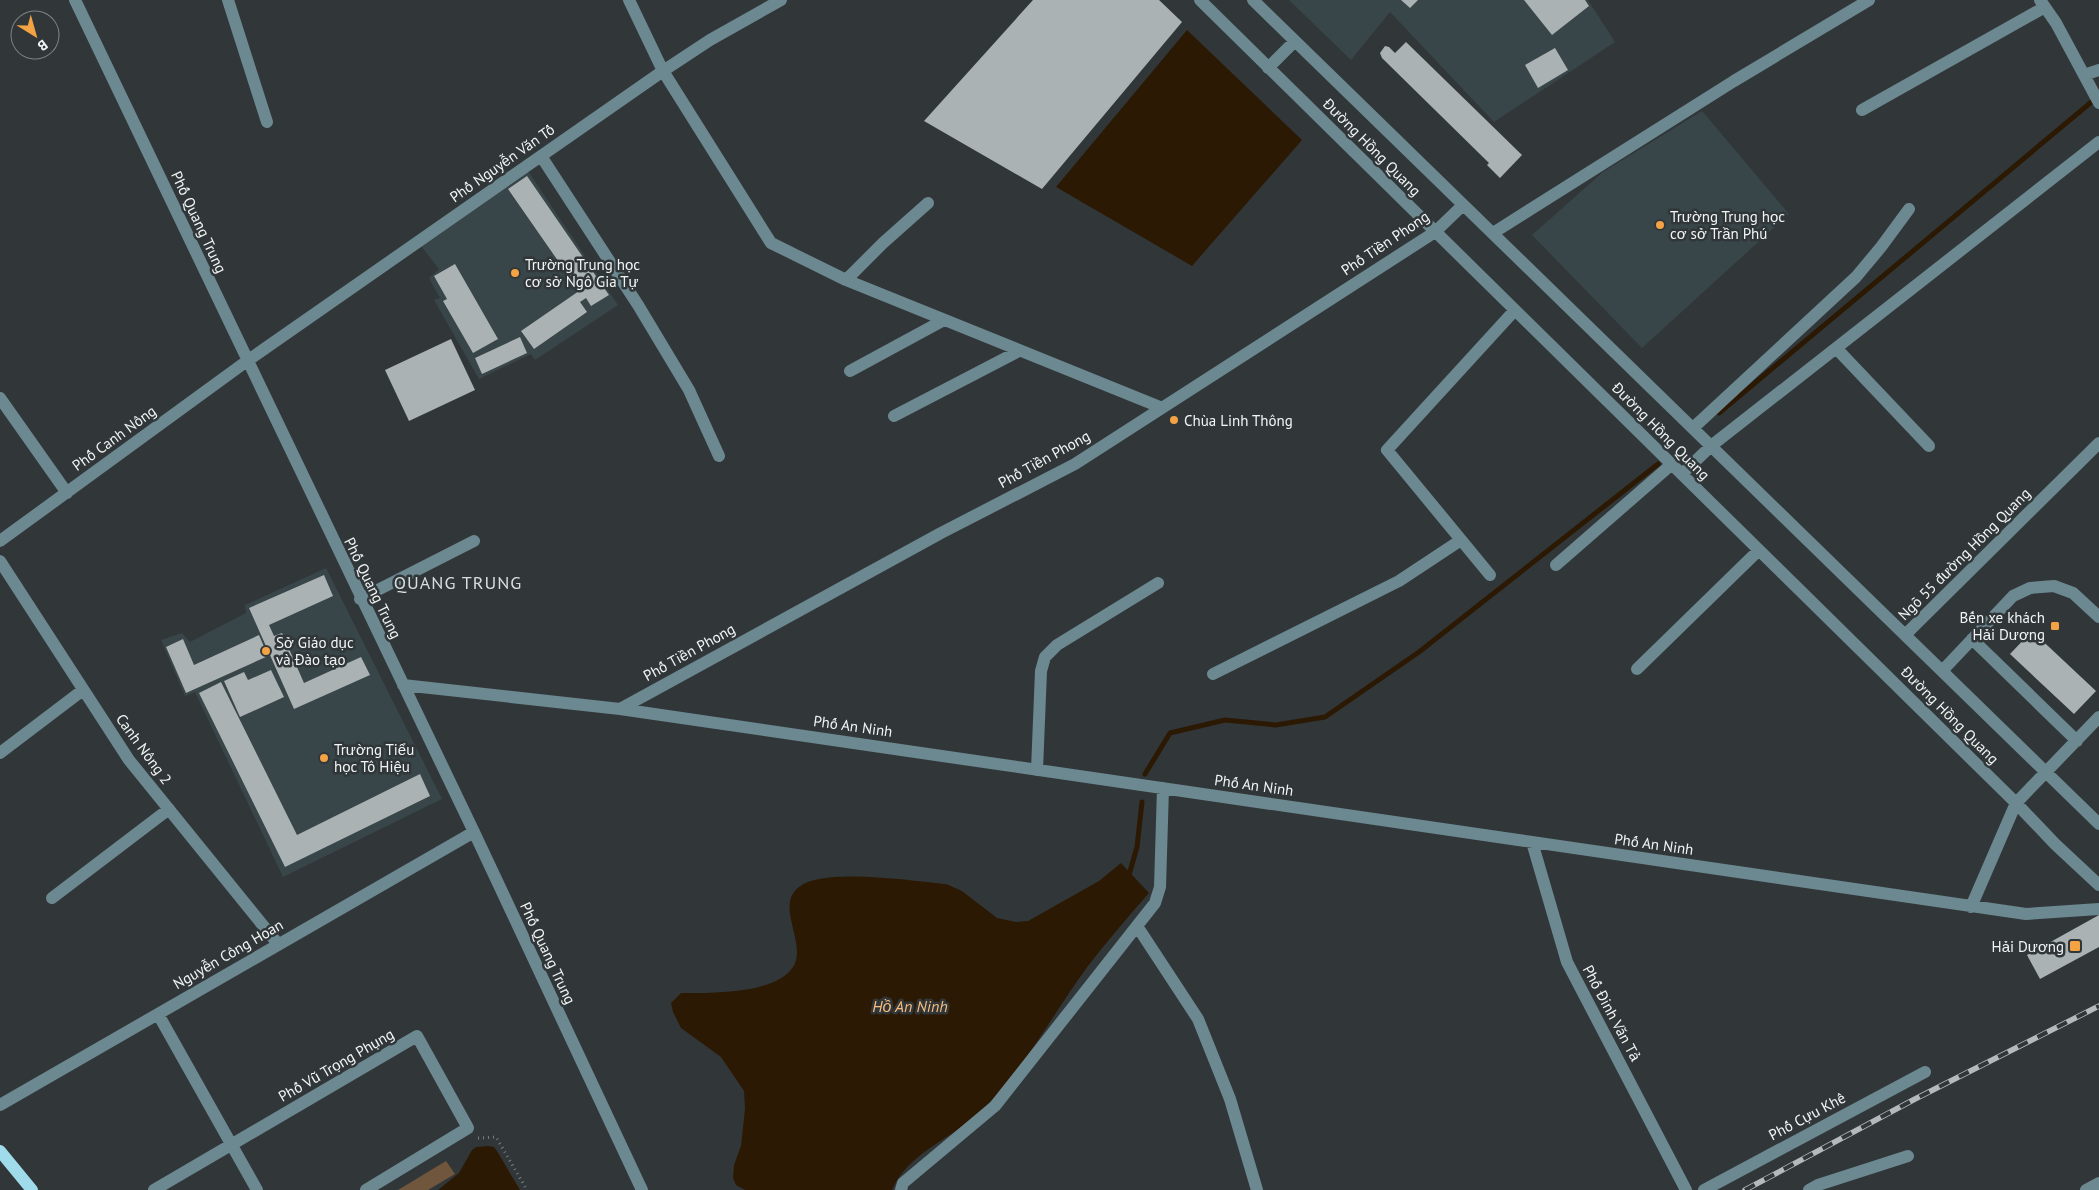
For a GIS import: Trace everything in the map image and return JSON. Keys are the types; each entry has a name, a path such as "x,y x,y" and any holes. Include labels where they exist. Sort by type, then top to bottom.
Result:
{"main road":[{"path":"0,1151 32,1190"}],"street":[{"path":"228,0 267,122"},
{"path":"629,0 663,71 771,243 846,280 1160,407"},
{"name":"Phố Nguyễn Văn Tố","path":"247,361 663,71 710,40 781,0"},
{"name":"Đường Hồng Quang","path":"1200,0 2016,803 2055,844 2099,885"},
{"name":"Đường Hồng Quang","path":"1253,0 2099,824"},
{"path":"1493,234 1734,81 1869,0"},
{"name":"Phố Quang Trung","path":"80,2 247,361 360,599 474,832 642,1190"},
{"path":"1862,110 2042,3 2099,103"},
{"path":"1268,68 1295,41"},
{"path":"2084,75 2099,70"},
{"path":"1682,474 1711,446 2099,142"},
{"path":"541,156 638,305 689,390 719,456"},
{"path":"846,280 883,243 928,203"},
{"name":"Phố Tiền Phong","path":"620,709 941,533 1075,464 1160,407 1435,232 1463,205"},
{"path":"1693,428 1856,277 1909,209"},
{"path":"1490,575 1387,450 1515,310"},
{"path":"850,371 944,320"},
{"path":"1836,348 1929,446"},
{"path":"894,416 1020,351"},
{"name":"Phố Canh Nông","path":"0,541 247,361"},
{"path":"2,406 67,493"},
{"name":"Ngõ 55 đường Hồng Quang","path":"1905,635 2099,443"},
{"path":"1556,565 1672,464"},
{"path":"1213,674 1398,581 1461,540"},
{"path":"360,599 474,541"},
{"path":"1637,669 1759,550"},
{"name":"Canh Nông 2","path":"0,562 129,760 278,944"},
{"path":"1037,770 1041,671 1045,657 1057,645 1158,583"},
{"path":"1942,671 2013,596 2030,588 2054,586 2073,593 2099,618"},
{"path":"1972,639 2076,741"},
{"name":"Phố An Ninh","path":"403,685 620,709 1971,907 2026,914 2099,909"},
{"path":"0,753 83,690"},
{"path":"1971,907 2016,803 2099,717"},
{"path":"901,1190 903,1183 995,1106 1155,904 1160,887 1164,788"},
{"path":"52,898 169,809"},
{"name":"Nguyễn Công Hoan","path":"0,1105 474,832"},
{"name":"Phố Đinh Văn Tả","path":"1532,842 1567,962 1686,1190"},
{"path":"1137,926 1198,1019 1230,1099 1256,1190"},
{"path":"158,1014 257,1190"},
{"name":"Phố Vũ Trọng Phụng","path":"154,1190 417,1036 468,1128 366,1190"},
{"name":"Phố Cựu Khê","path":"1704,1190 1925,1072"},
{"path":"1808,1190 1818,1185 1908,1156"},
{"path":"2086,1190 2099,1183"}],"path":[{"path":"451,1139 496,1138 527,1190"}],"shaded area":[{"path":"1289,0 1588,0 1615,42 1494,122 1390,12 1351,60"},
{"name":"Trường Trung học cơ sở Trần Phú","path":"1702,111 1789,214 1642,348 1532,235 1603,172"},
{"name":"Trường Trung học cơ sở Ngô Gia Tự","path":"526,168 618,305 535,360 531,354 479,379 434,300 440,298 429,278 439,269 421,246"},
{"name":"Trường Tiểu học Tô Hiệu","path":"326,568 442,799 283,877 195,692 185,696 161,640 182,633 190,642 246,613 245,605"},
{"path":"446,1161 455,1174 428,1190 398,1190"}],"water":[{"path":"1187,30 1302,140 1192,266 1056,187"},
{"name":"Hồ An Ninh","path":"1121,863 1149,893 1088,966 1035,1045 1006,1084 973,1118 907,1167 892,1190 745,1190 736,1185 733,1178 734,1165 741,1146 745,1109 744,1091 721,1057 681,1028 671,1003 681,993 741,990 758,987 784,976 793,967 797,958 790,904 792,895 799,887 811,881 847,876 891,878 946,884 962,891 997,918 1016,922 1028,921 1099,881"},
{"path":"476,1147 494,1147 497,1151 520,1190 438,1190 459,1173 472,1150"}],"building":[{"path":"1033,0 1159,0 1182,22 1042,189 924,121"},
{"path":"1401,0 1418,0 1410,8"},
{"path":"1524,0 1585,0 1589,6 1552,35"},
{"path":"1406,42 1522,155 1500,178 1487,165 1489,163 1382,58 1380,53 1385,46 1395,53"},
{"path":"1555,48 1568,70 1538,88 1525,65"},
{"path":"527,176 609,295 591,306 586,298 580,302 587,312 534,349 521,331 579,291 508,189"},
{"path":"455,264 498,339 473,353 443,301 447,299 434,276"},
{"path":"520,337 527,353 482,374 475,358"},
{"path":"451,339 475,390 409,421 385,370"},
{"path":"324,575 333,596 269,625 274,636 282,633 304,683 361,657 370,675 294,709 249,608"},
{"path":"2032,631 2096,691 2074,714 2010,654"},
{"path":"259,635 268,656 186,693 166,647 183,639 194,665"},
{"path":"271,670 284,697 240,717 224,681 244,672 248,680"},
{"path":"221,682 297,835 420,774 430,796 285,867 199,693"},
{"path":"2099,915 2099,947 2040,979 2027,955"}],"waterway":[{"path":"1719,413 2095,99"},
{"path":"1145,774 1170,733 1225,720 1276,725 1325,717 1419,652 1658,464"},
{"path":"1129,875 1137,847 1142,802"}],"railway":[{"path":"1745,1190 1915,1099 2099,1006"}],"place":[{"name":"Trường Trung học cơ sở Trần Phú","path":"1660,225"},
{"name":"Trường Trung học cơ sở Ngô Gia Tự","path":"515,273"},
{"name":"Chùa Linh Thông","path":"1174,420"},
{"name":"Bến xe khách Hải Dương","path":"2055,626"},
{"name":"Sở Giáo dục và Đào tạo","path":"266,651"},
{"name":"Trường Tiểu học Tô Hiệu","path":"324,758"},
{"name":"Hải Dương","path":"2075,946"}],"district":[{"name":"QUANG TRUNG","path":"458,582"}]}
